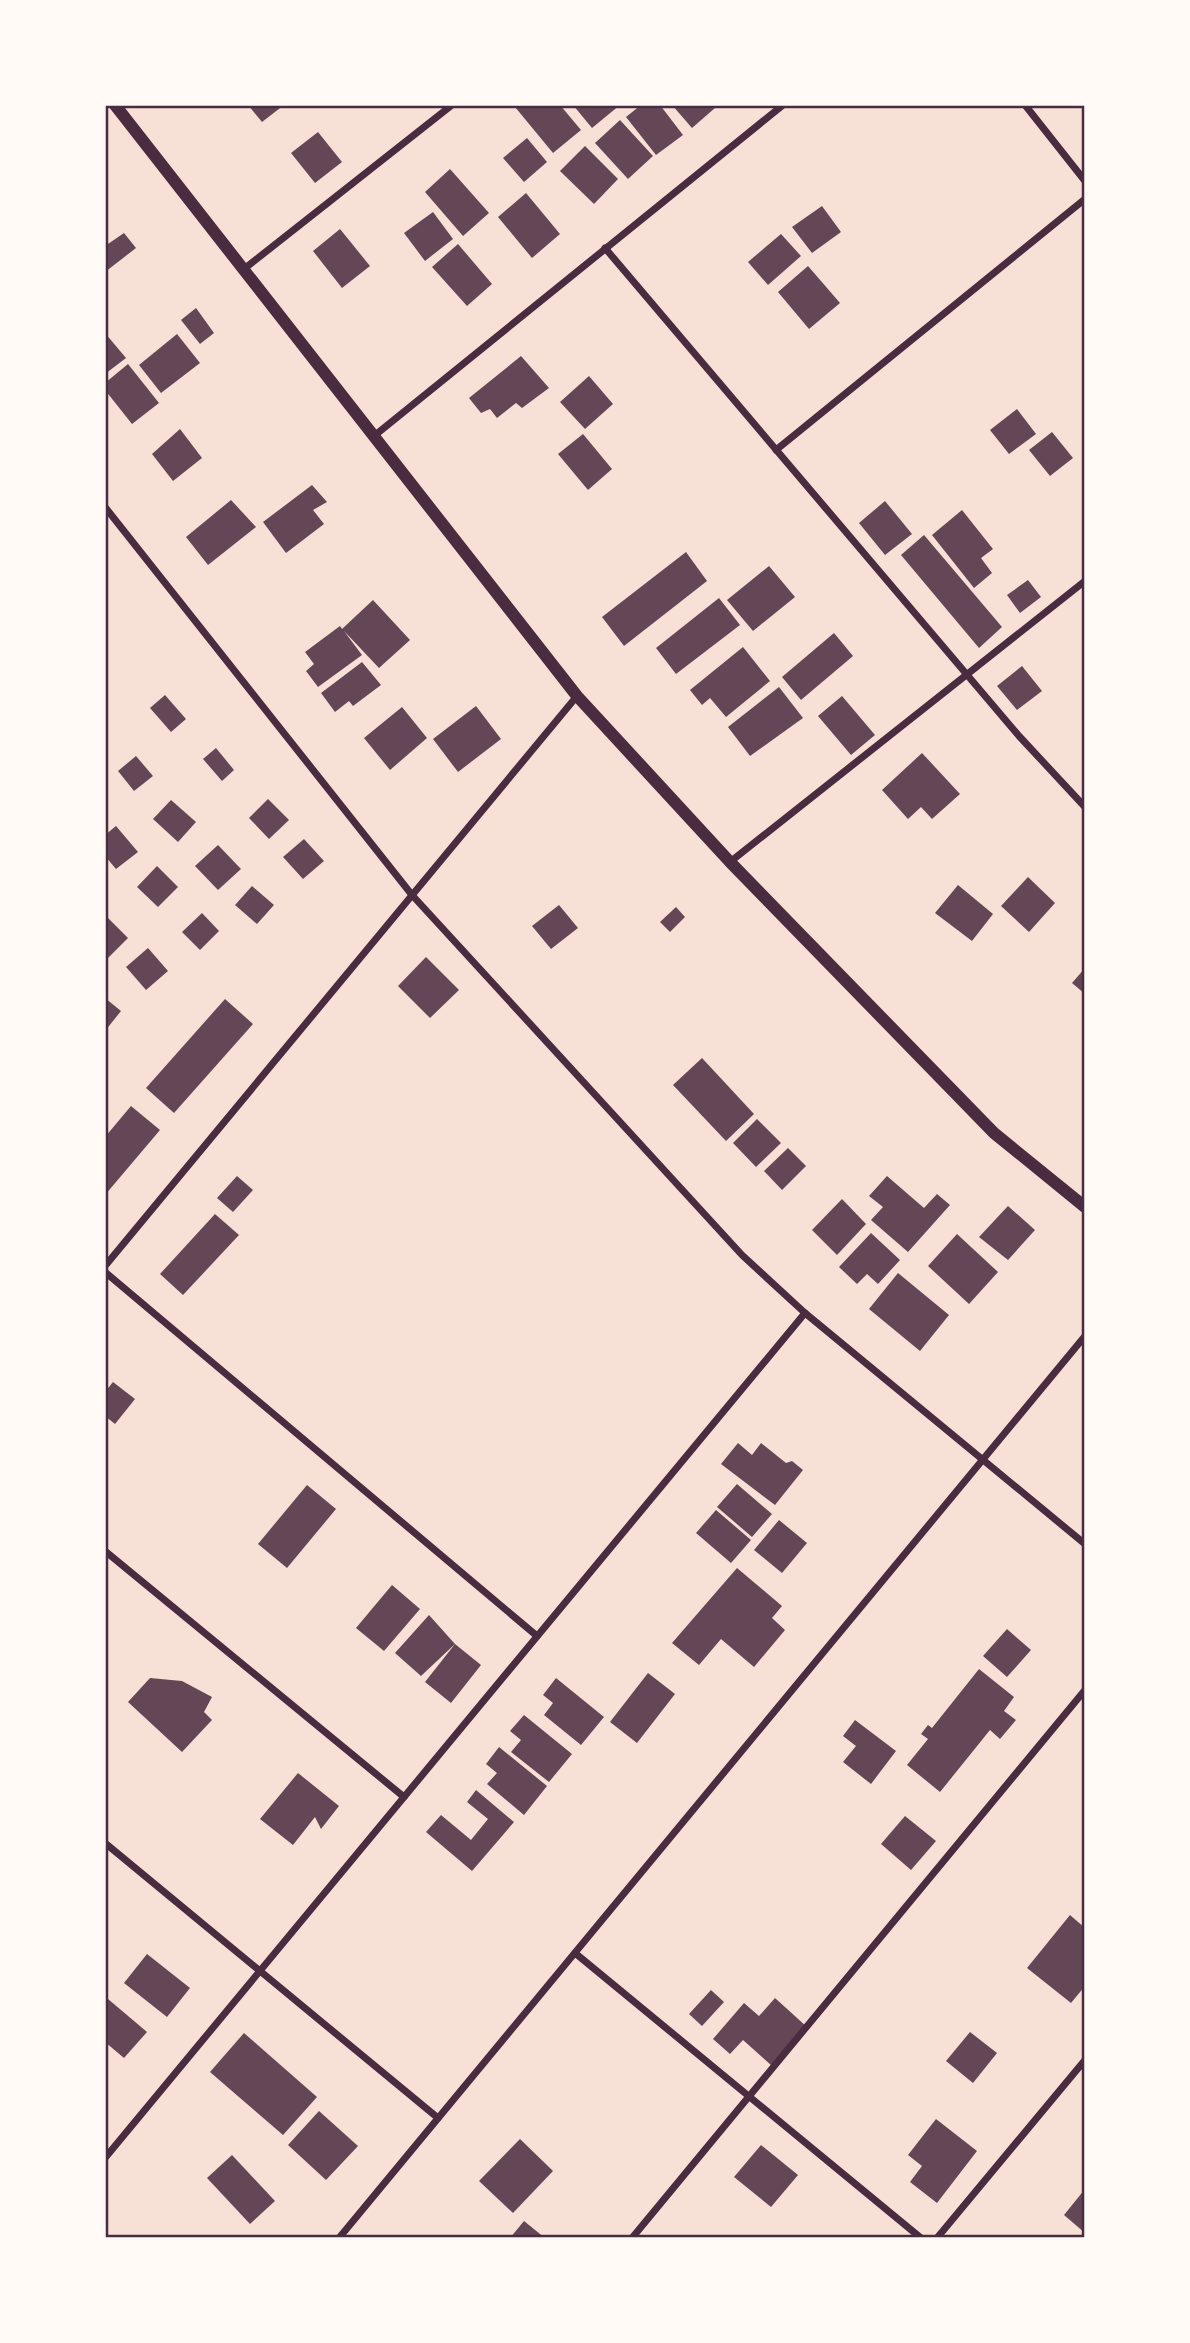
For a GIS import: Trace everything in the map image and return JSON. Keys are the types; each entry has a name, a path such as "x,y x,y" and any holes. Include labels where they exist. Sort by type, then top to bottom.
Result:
{"street":[{"path":"115,105 577,696 730,862 994,1133 1085,1207"},
{"path":"244,269 452,105"},
{"path":"374,436 783,105"},
{"path":"1025,105 1085,181"},
{"path":"776,450 1085,199"},
{"path":"605,248 1051,772 1085,807"},
{"path":"105,507 412,895 742,1255 804,1313 1085,1545"},
{"path":"730,862 1085,581"},
{"path":"105,1266 577,696"},
{"path":"105,1272 537,1636"},
{"path":"105,2158 804,1313"},
{"path":"339,2238 1085,1336"},
{"path":"105,1551 404,1797"},
{"path":"632,2238 1085,1690"},
{"path":"105,1843 438,2118"},
{"path":"575,1953 921,2238"},
{"path":"937,2238 1085,2060"}],"building":[{"path":"248,105 284,105 262,122"},
{"path":"560,105 581,130 553,153 515,107"},
{"path":"573,105 620,105 592,128"},
{"path":"641,105 660,105 683,135 656,155 626,117"},
{"path":"672,105 712,105 715,108 692,128"},
{"path":"620,120 653,156 628,179 595,143"},
{"path":"318,132 342,162 315,183 291,153"},
{"path":"527,138 547,162 524,182 503,158"},
{"path":"585,146 618,179 594,204 560,171"},
{"path":"450,169 489,213 463,236 425,192"},
{"path":"526,193 560,234 532,258 498,217"},
{"path":"822,206 841,232 812,253 792,227"},
{"path":"433,212 453,239 425,261 404,233"},
{"path":"340,229 370,266 342,288 313,251"},
{"path":"124,233 136,248 105,272 105,246"},
{"path":"781,234 801,256 768,285 748,262"},
{"path":"458,244 492,284 467,306 432,267"},
{"path":"808,266 840,303 809,329 778,292"},
{"path":"196,308 214,333 200,344 181,320"},
{"path":"105,333 126,358 105,374"},
{"path":"177,334 200,363 161,393 139,365"},
{"path":"521,356 549,388 522,408 516,403 497,418 490,409 481,413 469,398"},
{"path":"128,364 159,403 132,424 105,390 105,383"},
{"path":"589,376 613,404 585,429 560,402"},
{"path":"1017,409 1036,434 1009,454 990,430"},
{"path":"180,429 202,458 173,481 152,454"},
{"path":"1052,432 1073,458 1050,476 1029,450"},
{"path":"583,434 612,469 588,490 558,454"},
{"path":"312,485 327,502 313,510 324,524 286,553 263,522"},
{"path":"231,500 256,527 208,565 186,537"},
{"path":"885,501 912,534 885,555 859,523"},
{"path":"962,510 993,549 981,558 992,573 974,588 932,535"},
{"path":"924,535 1002,627 979,648 901,555"},
{"path":"686,552 707,581 624,646 602,617"},
{"path":"769,566 795,597 753,631 727,600"},
{"path":"1028,580 1041,597 1020,613 1007,595"},
{"path":"719,598 740,625 676,674 656,648"},
{"path":"373,600 410,640 379,668 344,631 362,655 318,687 306,671 314,664 305,652 340,626 342,629"},
{"path":"834,633 853,656 801,700 782,677"},
{"path":"743,647 770,681 726,717 710,698 702,705 690,690"},
{"path":"362,662 381,685 353,706 349,701 335,712 321,693"},
{"path":"1022,666 1042,691 1017,710 997,686"},
{"path":"779,687 803,718 750,756 728,727"},
{"path":"165,695 186,719 171,732 150,708"},
{"path":"842,696 875,735 851,755 818,716"},
{"path":"476,706 501,739 458,772 433,739"},
{"path":"402,707 427,738 390,770 364,738"},
{"path":"216,748 234,770 222,781 203,759"},
{"path":"922,753 960,794 932,819 921,807 908,819 882,790"},
{"path":"136,756 153,776 134,791 118,771"},
{"path":"268,799 289,820 269,839 249,818"},
{"path":"171,800 196,822 178,842 153,819"},
{"path":"116,826 138,852 116,869 105,856 105,835"},
{"path":"304,839 324,861 303,879 283,857"},
{"path":"218,845 241,869 218,890 195,866"},
{"path":"157,866 178,887 158,907 137,887"},
{"path":"1028,877 1055,903 1029,932 1001,906"},
{"path":"958,885 993,914 972,941 935,913"},
{"path":"252,886 274,905 257,924 235,905"},
{"path":"559,905 578,928 551,949 532,926"},
{"path":"676,907 685,917 670,932 660,922"},
{"path":"202,913 219,931 200,950 182,932"},
{"path":"105,915 128,938 108,958 105,956"},
{"path":"148,948 168,971 146,990 126,967"},
{"path":"426,957 459,990 430,1018 398,986"},
{"path":"1085,968 1085,994 1072,983"},
{"path":"105,998 121,1011 105,1031"},
{"path":"225,999 253,1024 174,1113 146,1088"},
{"path":"702,1058 754,1114 726,1141 673,1085"},
{"path":"131,1106 160,1130 105,1195 105,1137"},
{"path":"757,1119 781,1143 756,1167 733,1143"},
{"path":"788,1148 806,1166 782,1190 764,1171"},
{"path":"237,1176 253,1190 233,1212 217,1198"},
{"path":"887,1176 924,1208 937,1194 950,1205 908,1252 871,1220 883,1207 869,1196"},
{"path":"842,1199 866,1224 837,1255 812,1230"},
{"path":"1008,1206 1035,1230 1008,1260 979,1237"},
{"path":"215,1214 239,1235 183,1295 160,1274"},
{"path":"871,1233 900,1260 878,1284 867,1274 857,1284 839,1267"},
{"path":"957,1234 998,1272 969,1304 928,1266"},
{"path":"898,1273 949,1315 920,1351 869,1309"},
{"path":"113,1382 135,1399 115,1424 105,1416 105,1392"},
{"path":"738,1443 752,1455 761,1443 786,1463 792,1461 803,1470 775,1505 721,1464"},
{"path":"737,1484 772,1514 752,1537 717,1507"},
{"path":"307,1485 336,1509 287,1568 258,1544"},
{"path":"716,1510 751,1540 731,1563 696,1533"},
{"path":"779,1520 807,1543 782,1573 754,1550"},
{"path":"737,1568 782,1606 772,1618 785,1630 754,1667 721,1639 699,1665 672,1643"},
{"path":"392,1585 420,1609 384,1651 356,1628"},
{"path":"429,1615 455,1644 421,1676 395,1653"},
{"path":"1007,1629 1031,1650 1007,1677 983,1656"},
{"path":"455,1644 481,1665 451,1703 425,1682"},
{"path":"979,1669 1014,1697 1004,1711 1016,1720 1000,1739 990,1730 940,1792 907,1765 928,1739 921,1734 928,1725 932,1728"},
{"path":"648,1673 675,1694 637,1743 610,1722"},
{"path":"150,1678 182,1681 212,1697 204,1712 212,1720 182,1752 128,1702"},
{"path":"556,1678 604,1717 581,1745 544,1715 553,1703 543,1695"},
{"path":"524,1715 572,1754 549,1782 511,1752 521,1740 510,1731"},
{"path":"855,1720 896,1751 871,1784 843,1762 856,1746 843,1736"},
{"path":"499,1747 547,1786 524,1815 487,1784 497,1773 486,1764"},
{"path":"298,1773 339,1806 321,1829 315,1817 293,1845 260,1819"},
{"path":"476,1790 514,1822 472,1871 426,1832 441,1815 471,1840 488,1819 467,1802"},
{"path":"905,1816 936,1841 911,1870 881,1844"},
{"path":"1070,1915 1085,1928 1085,1986 1071,2003 1027,1968"},
{"path":"147,1954 190,1988 167,2017 124,1983"},
{"path":"711,1990 724,2002 702,2026 689,2014"},
{"path":"775,1998 807,2027 772,2066 743,2040 730,2054 713,2039 744,2003 759,2016"},
{"path":"108,1999 147,2032 124,2058 105,2042 105,2003"},
{"path":"970,2032 997,2053 973,2083 946,2061"},
{"path":"244,2033 317,2097 283,2135 210,2072"},
{"path":"319,2111 358,2146 326,2180 288,2145"},
{"path":"936,2119 977,2151 937,2203 910,2182 922,2166 908,2155"},
{"path":"520,2139 553,2171 513,2213 479,2181"},
{"path":"761,2145 798,2175 771,2207 734,2177"},
{"path":"232,2155 275,2201 250,2224 207,2178"},
{"path":"1085,2189 1085,2233 1064,2215"},
{"path":"524,2221 545,2238 510,2238"}]}
